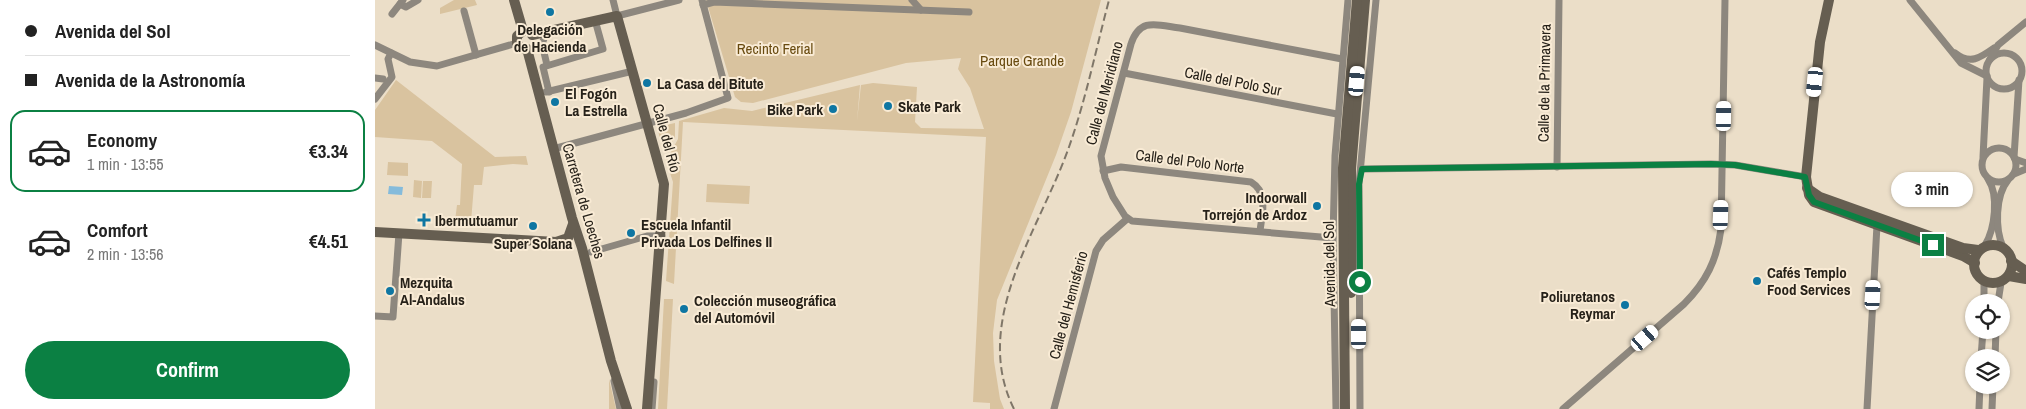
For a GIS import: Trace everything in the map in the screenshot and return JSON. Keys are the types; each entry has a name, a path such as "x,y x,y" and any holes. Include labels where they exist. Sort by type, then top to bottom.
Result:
{"street":[{"path":"393,14 401,2 406,7 418,0"},
{"path":"514,0 528,33 533,42 527,49 521,48 517,43 517,36 528,33 546,33 679,0"},
{"name":"Calle del Río","path":"613,0 665,184 647,409"},
{"path":"912,0 921,10"},
{"name":"Avenida del Sol","path":"1335,409 1333,238 1337,114 1348,0"},
{"name":"Avenida del Sol","path":"1351,409 1343,168 1357,0"},
{"name":"Avenida del Sol","path":"1345,409 1348,300 1351,282 1351,169 1365,0"},
{"name":"Avenida del Sol","path":"1360,409 1359,204 1376,0"},
{"name":"Calle de la Primavera","path":"1557,167 1559,0"},
{"path":"1563,409 1684,304 1708,275 1719,246 1723,164 1725,0"},
{"path":"1829,0 1820,42 1805,177 1809,195 1814,202 1963,256 1975,263"},
{"path":"1910,0 1961,63 1987,77 1994,86 2000,89 2011,88 2019,80 2024,69 2009,54 1998,54 1989,61"},
{"path":"553,149 648,124 729,98 702,3 747,1 846,3 921,10 969,12"},
{"path":"464,11 476,55"},
{"path":"595,20 603,50 543,67 543,93 633,71"},
{"path":"1951,50 1970,60 1976,60 2026,22"},
{"name":"Calle del Meridiano","path":"1127,219 1113,197 1103,170 1102,150 1117,90 1124,73 1134,36 1141,28 1149,25 1180,28 1342,59"},
{"path":"546,33 542,44 547,65"},
{"path":"375,45 410,62 429,66 517,43"},
{"path":"1998,45 1989,61 1982,171 1993,188 1992,230 1975,263 1977,274 1984,282 1995,284 2005,279 2026,279"},
{"name":"Carretera de Loeches","path":"527,49 543,93 553,149 611,361 620,409"},
{"path":"376,96 392,77 388,59 391,53"},
{"name":"Calle del Polo Sur","path":"1124,73 1337,114"},
{"path":"375,78 383,79"},
{"path":"2003,247 1998,232 2000,194 2011,176 2014,158 2019,80"},
{"path":"1983,157 1996,148 2007,150 2014,158 2026,163"},
{"path":"1362,169 1723,164 1805,177"},
{"name":"Calle del Polo Norte","path":"1103,170 1121,167 1251,182 1258,186 1263,198 1260,231"},
{"path":"1988,179 1998,182 2026,169"},
{"path":"1807,188 1821,197 1963,248 1982,247 1994,243 2003,247 2011,255 2011,261 2000,294"},
{"path":"1351,282 1356,252 1359,204"},
{"path":"1127,219 1139,222 1178,223 1333,238"},
{"name":"Calle del Hemisferio","path":"1054,409 1096,250 1103,240 1127,219"},
{"path":"561,244 568,238 573,224"},
{"path":"1867,409 1877,225"},
{"path":"375,232 561,244 572,243 578,236"},
{"path":"375,316 393,317 399,233"},
{"path":"591,252 647,236 662,236"},
{"path":"561,244 580,251 586,264"},
{"path":"2011,261 2026,271"},
{"path":"1984,282 1984,294"},
{"name":"Calle del Río","path":"652,409 655,374 653,348"},
{"name":"Carretera de Loeches","path":"611,361 627,409"},
{"path":"1979,409 1980,394"},
{"path":"1992,409 1993,394"}],"green space":[{"path":"454,0 475,0 477,5 440,14 440,8"},
{"path":"706,0 1101,0 1071,112 1056,155 997,300 993,333 994,361 1000,399 1004,409 990,409 990,403 973,402 986,137 683,122 674,284 666,281 673,182 666,161 678,139 679,121 724,108 752,111 860,85 857,121 861,85 873,83 917,87 915,122 921,128 984,129 970,88 958,69 961,58 906,63 753,103 741,102 735,97"},
{"path":"396,80 495,157 526,156 528,165 513,164 484,167 482,185 474,185 471,222 455,221 457,205 460,205 462,164 432,141 375,137 375,110"},
{"path":"675,123 675,138 664,153 657,127"},
{"path":"388,162 408,163 408,176 387,175"},
{"path":"414,180 422,181 421,198 413,197"},
{"path":"423,181 432,181 431,198 422,198"},
{"path":"707,184 750,186 749,204 706,202"},
{"path":"664,299 673,299 667,409 658,409"},
{"path":"609,379 616,409 609,409"}],"water":[{"path":"389,186 403,187 402,195 388,194"}],"railway":[{"path":"1014,409 1003,376 1000,342 1005,309 1015,275 1028,242 1069,147 1086,92 1109,0"}],"place":[{"name":"Delegación de Hacienda","path":"550,12"},
{"name":"La Casa del Bitute","path":"647,83"},
{"name":"El Fogón La Estrella","path":"555,102"},
{"name":"Skate Park","path":"888,106"},
{"name":"Bike Park","path":"833,109"},
{"name":"Indoorwall Torrejón de Ardoz","path":"1317,206"},
{"name":"Ibermutuamur","path":"424,220"},
{"name":"Super Solana","path":"533,226"},
{"name":"Escuela Infantil Privada Los Delfines II","path":"631,233"},
{"name":"Cafés Templo Food Services","path":"1757,281"},
{"name":"Mezquita Al-Andalus","path":"390,291"},
{"name":"Poliuretanos Reymar","path":"1625,305"},
{"name":"Colección museográfica del Automóvil","path":"684,309"}],"route":[{"path":"1360,282 1359,184 1362,169 1735,165 1805,177 1809,195 1814,202 1933,245"}],"park label":[{"name":"Recinto Ferial","path":"775,48"},
{"name":"Parque Grande","path":"1022,60"}]}
